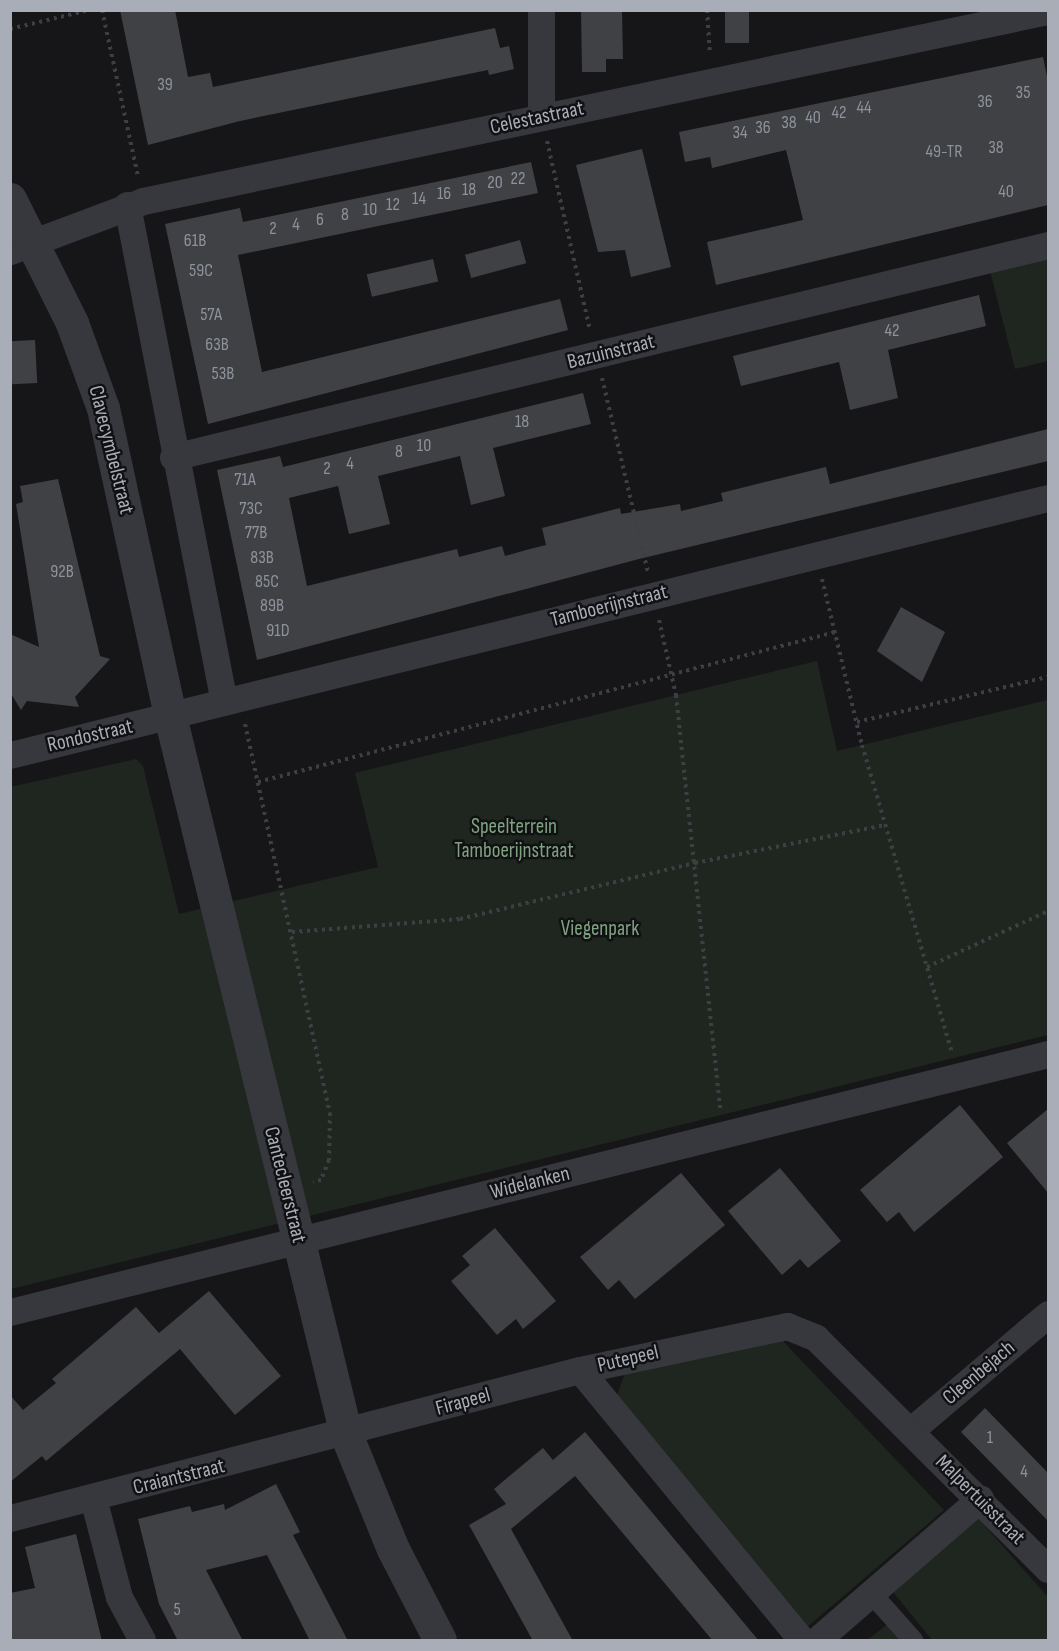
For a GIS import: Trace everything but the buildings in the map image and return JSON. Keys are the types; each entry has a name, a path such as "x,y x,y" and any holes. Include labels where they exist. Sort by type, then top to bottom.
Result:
{"street":[{"path":"541,10 541,117"},
{"name":"Celestastraat","path":"20,246 135,203 541,117 987,18 1048,11"},
{"name":"Clavecymbelstraat","path":"10,199 20,246 72,323 103,408 170,716"},
{"path":"135,203 173,458 232,700"},
{"name":"Bazuinstraat","path":"173,458 1048,245"},
{"name":"Tamboerijnstraat","path":"170,716 1048,498"},
{"name":"Rondostraat","path":"10,754 170,716"},
{"name":"Cantecleerstraat","path":"170,716 346,1434 393,1549 440,1641"},
{"name":"Widelanken","path":"10,1312 1048,1054"},
{"name":"Cleenbejach","path":"910,1431 1048,1314"},
{"name":"Putepeel","path":"802,1641 580,1370 787,1326 816,1338 910,1431"},
{"name":"Firapeel","path":"346,1434 580,1370"},
{"name":"Malpertuisstraat","path":"910,1431 1048,1569"},
{"name":"Craiantstraat","path":"10,1518 346,1434"},
{"path":"93,1498 119,1597 142,1641"},
{"path":"817,1641 980,1499"},
{"path":"872,1593 913,1641"}],"path":[{"path":"10,30 89,10"},
{"path":"102,10 135,203"},
{"path":"707,10 711,80"},
{"path":"816,555 885,825 959,1077"},
{"path":"654,595 671,673 695,863 723,1135"},
{"path":"258,782 835,632"},
{"path":"857,722 1048,677"},
{"path":"232,700 258,782 292,932 332,1138 321,1180 286,1190"},
{"path":"292,932 460,919 695,863 885,825"},
{"path":"927,967 1048,911"}],"green space":[{"path":"1048,252 1048,361 1015,369 989,267"},
{"name":"Viegenpark","path":"817,661 837,751 1048,700 1048,1035 11,1289 10,787 136,759 143,766 179,914 378,867 355,773"},
{"path":"778,1336 944,1510 805,1629 616,1398 625,1373"},
{"path":"978,1518 1048,1597 1048,1640 932,1640 893,1592"},
{"path":"889,1623 904,1640 867,1640"}],"park label":[{"name":"Speelterrein Tamboerijnstraat","path":"514,839"}]}
